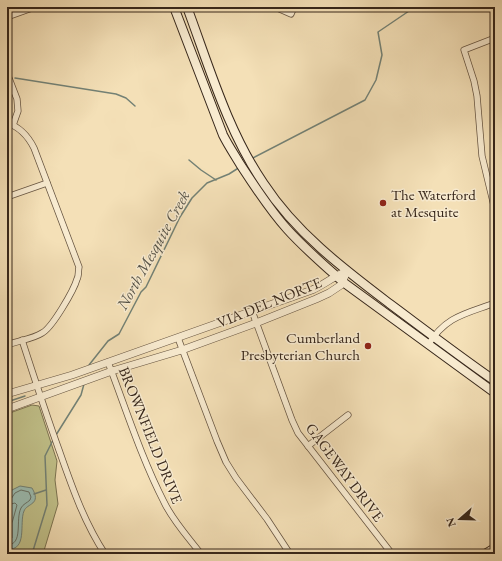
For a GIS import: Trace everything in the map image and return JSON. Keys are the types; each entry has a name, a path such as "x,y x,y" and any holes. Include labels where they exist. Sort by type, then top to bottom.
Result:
{"main road":[{"path":"174,7 217,122 229,148 275,215 293,235 343,282 495,393"},
{"path":"187,7 241,144 259,177 281,207 304,232 347,271 495,381"},
{"path":"275,215 281,207"},
{"path":"485,554 495,548"}],"street":[{"path":"7,18 35,7"},
{"path":"276,7 291,14 294,7"},
{"path":"495,38 464,50 477,96 482,156 495,210"},
{"path":"7,73 17,99 18,111 10,124 29,137 48,182 79,267 78,278 58,316 48,329 42,334 7,345"},
{"path":"7,197 48,182"},
{"name":"VIA DEL NORTE","path":"7,394 72,375 312,290 325,284 336,275 347,271"},
{"name":"VIA DEL NORTE","path":"7,409 112,371 182,350 256,323 329,293 343,282 347,271"},
{"path":"428,345 433,336 454,318 495,303"},
{"name":"GAGEWAY DRIVE","path":"252,311 298,433 392,554"},
{"path":"178,338 226,462 290,554"},
{"path":"22,340 49,422 82,512 88,526 105,554"},
{"name":"BROWNFIELD DRIVE","path":"108,362 147,464 164,502 173,518 201,554"},
{"path":"308,446 348,415"}],"green space":[{"path":"32,405 39,406 57,461 55,480 58,504 43,554 7,554 7,414"}],"water":[{"path":"20,486 32,488 35,494 35,501 24,511 22,535 18,546 7,549 7,499 12,490"}],"waterway":[{"name":"North Mesquite Creek","path":"251,159 365,100 376,80 382,55 378,32 409,11 419,7"},
{"path":"15,78 116,94 126,98 135,106"},
{"path":"189,160 216,180"},
{"name":"North Mesquite Creek","path":"89,367 108,341 119,334 141,292 146,287 180,217 192,198 207,183 229,174 240,167"},
{"name":"North Mesquite Creek","path":"56,435 81,395 84,384"},
{"path":"7,402 25,396"},
{"name":"North Mesquite Creek","path":"32,554 47,505 45,456 53,440"},
{"path":"34,494 46,490"}],"place":[{"name":"The Waterford at Mesquite","path":"383,203"},
{"name":"Cumberland Presbyterian Church","path":"368,346"}]}
